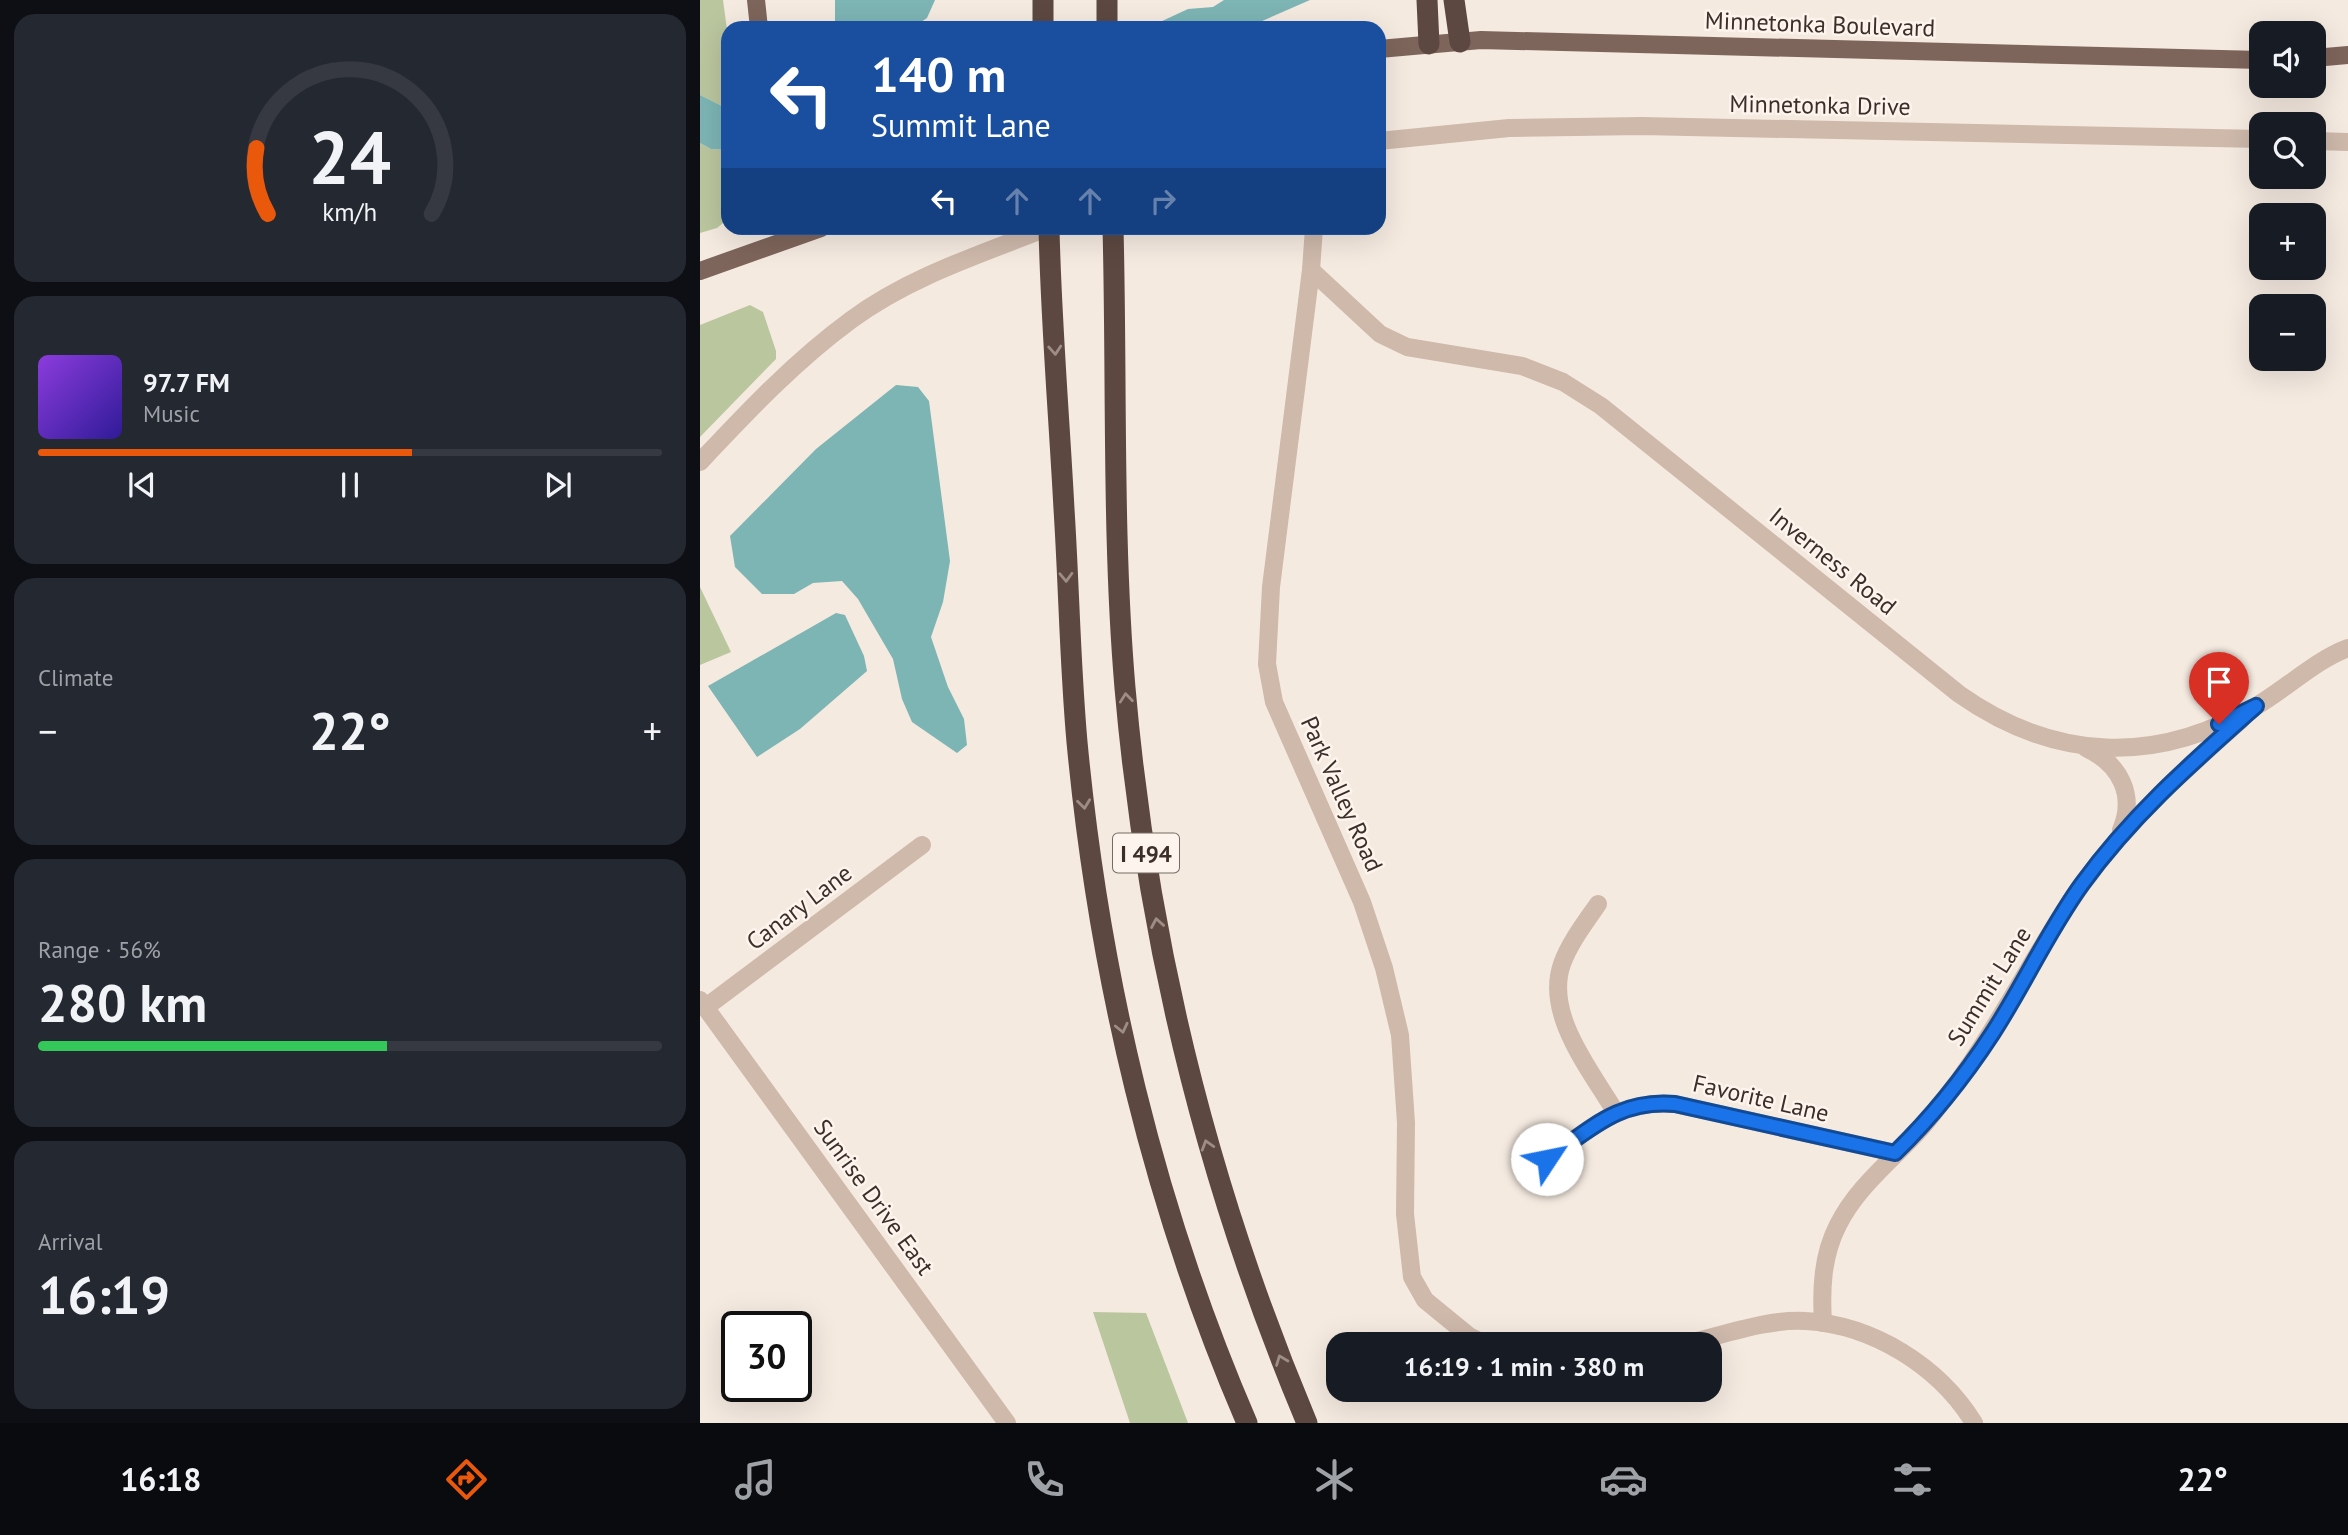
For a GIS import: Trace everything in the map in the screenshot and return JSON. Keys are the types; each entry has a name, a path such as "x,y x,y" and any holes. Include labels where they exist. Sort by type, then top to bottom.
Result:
{"highway":[{"path":"1107,0 1107,21"},
{"path":"1427,0 1429,44"},
{"path":"1454,0 1460,42"},
{"name":"I 494","path":"1048,235 1077,743 1102,932 1153,1156 1212,1336 1247,1423"},
{"name":"I 494","path":"1113,235 1120,602 1132,749 1149,875 1171,1000 1201,1125 1239,1247 1307,1423"}],"main road":[{"path":"756,0 758,21"},
{"name":"Minnetonka Boulevard","path":"1386,48 1460,42 2249,60"},
{"path":"2326,57 2348,55"},
{"path":"700,271 782,235"}],"street":[{"name":"Minnetonka Drive","path":"1386,140 1458,131 1642,126 2249,139"},
{"path":"2326,141 2348,142"},
{"path":"700,462 792,368 852,319 902,289 1031,235"},
{"name":"Park Valley Road","path":"1314,235 1270,587 1267,664 1274,702 1362,902 1384,968 1400,1035 1406,1123 1405,1214 1412,1277 1425,1300 1464,1332"},
{"name":"Inverness Road","path":"1311,270 1380,334 1437,354 1480,357 1522,366 1563,382 1601,405 1959,694 2018,730 2049,741 2083,747 2143,745 2183,737 2256,706 2348,648"},
{"name":"Summit Lane","path":"1823,1323 1821,1288 1826,1258 1836,1228 1852,1200 1923,1126 1991,1035 2050,934 2118,837 2150,801 2256,706"},
{"path":"2083,747 2100,755 2115,767 2123,784 2127,801 2125,820 2118,837"},
{"name":"Canary Lane","path":"703,1003 922,845"},
{"path":"1598,904 1566,954 1561,967 1559,1000 1569,1030 1616,1113"},
{"name":"Sunrise Drive East","path":"703,1003 1007,1423"},
{"name":"Favorite Lane","path":"1547,1159 1628,1106 1651,1102 1675,1104 1895,1153"},
{"path":"1722,1336 1787,1322 1823,1323 1877,1338 1912,1358 1942,1384 1974,1423"}],"green space":[{"path":"700,0 723,0 726,21 721,21 721,106 700,95"},
{"path":"700,143 711,149 721,150 721,225 700,233"},
{"path":"750,305 763,312 776,351 776,359 700,437 700,325"},
{"path":"700,587 731,652 700,665"},
{"path":"1093,1312 1146,1313 1188,1423 1130,1423"}],"water":[{"path":"835,0 935,0 927,18 922,21 835,21"},
{"path":"1224,0 1310,0 1262,21 1162,21 1188,9 1213,7"},
{"path":"700,95 721,106 721,150 711,149 700,143"},
{"path":"896,385 918,387 929,401 950,561 943,602 931,637 948,687 964,719 967,745 957,753 912,722 902,699 893,659 858,599 842,581 813,583 794,594 762,594 735,567 730,536 816,449"},
{"path":"836,613 845,615 864,656 867,671 800,729 757,757 708,686"}],"route":[{"path":"1547,1159 1628,1106 1651,1102 1675,1104 1895,1153 1923,1126 1991,1035 2082,884 2118,837 2150,801 2256,706 2219,724"}]}
